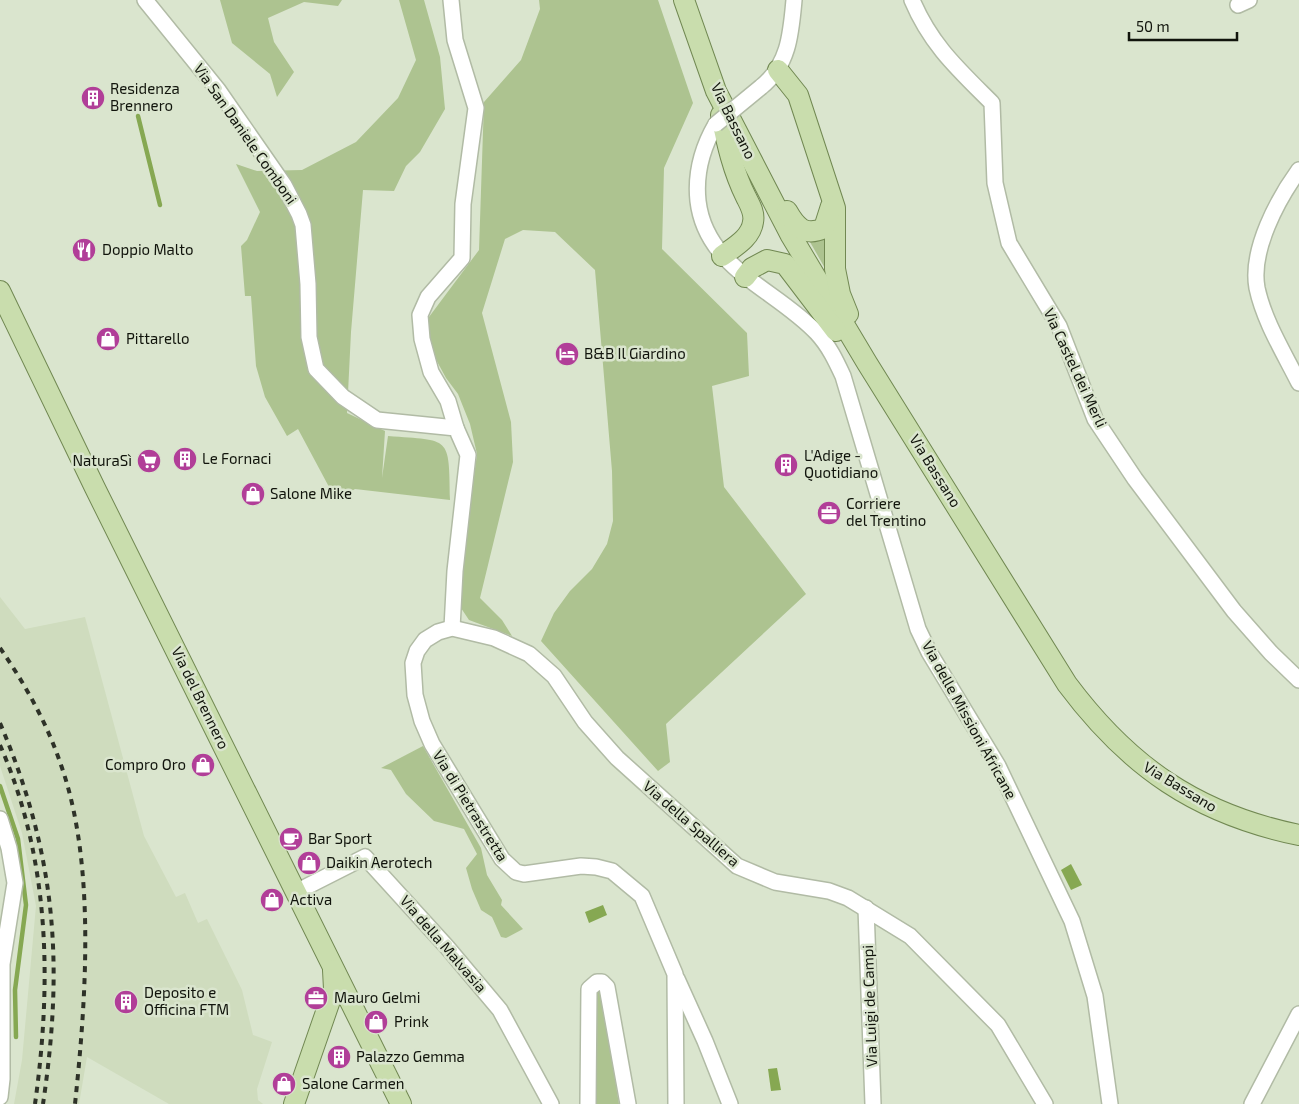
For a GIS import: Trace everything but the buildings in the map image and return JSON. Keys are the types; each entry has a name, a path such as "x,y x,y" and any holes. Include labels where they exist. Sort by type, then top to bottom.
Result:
{"main road":[{"name":"Via Bassano","path":"684,0 716,91 790,234 867,363 1063,677 1102,728 1131,757 1165,782 1201,803 1267,829 1299,835"},
{"path":"778,70 798,95 835,208 835,269 840,294 867,363"},
{"path":"716,91 763,165 795,225 808,232 824,228 831,199"},
{"path":"716,91 731,160 753,212 754,221 750,231 722,256"},
{"path":"745,277 752,268 767,260 785,264 846,345 867,363"},
{"name":"Via del Brennero","path":"0,291 99,496 401,1104"},
{"path":"294,1104 334,990 333,966"},
{"path":"325,1020 335,1014 362,1025"}],"street":[{"name":"Via San Daniele Comboni","path":"145,0 218,90 284,185 299,214 303,225 308,284 309,337 316,369 343,397 376,420 456,428"},
{"path":"451,0 455,40 476,108 463,204 462,258 428,297 420,315 422,339 432,372 448,401 456,428 468,455 455,571 452,628"},
{"path":"778,70 785,57 791,36 794,0"},
{"name":"Via Castel dei Merli","path":"912,0 920,20 943,54 992,103 994,183 1009,243 1059,326 1095,419 1135,479 1234,611 1271,653 1299,680"},
{"name":"Via delle Missioni Africane","path":"778,70 761,87 716,124 702,152 698,171 697,194 704,225 713,244 722,256 745,277 818,334 832,353 843,376 918,629 929,652 998,766 1058,890 1080,942 1095,996 1110,1104"},
{"path":"1299,170 1288,186 1268,224 1257,261 1257,287 1269,320 1299,383"},
{"name":"Via di Pietrastretta","path":"452,628 438,632 425,640 417,651 413,663 415,695 422,722 432,744 502,859 516,872 534,874 581,866 596,867 612,871 636,888 647,904 675,974 706,1041 730,1104"},
{"name":"Via della Spalliera","path":"452,628 494,638 529,654 554,676 585,722 617,758 737,866 775,882 829,891 848,898 910,936 998,1025 1045,1104"},
{"path":"0,819 9,848 15,883 2,964 0,1097"},
{"name":"Via della Malvasia","path":"296,892 365,857 447,947 500,1010 551,1104"},
{"name":"Via Luigi de Campi","path":"866,908 873,1104"},
{"name":"Via di Pietrastretta","path":"675,974 676,1104"},
{"path":"588,1104 589,989 597,982 602,982 607,987 628,1104"},
{"path":"1252,1104 1299,1014"}],"shaded area":[{"path":"220,0 342,0 338,6 304,2 268,18 274,42 294,72 277,97 270,74 232,43"},
{"path":"399,0 424,0 440,57 445,109 420,152 406,166 394,191 363,190 351,332 347,413 385,431 382,478 388,436 435,441 442,446 447,453 449,463 450,500 355,489 336,500 298,429 287,436 265,397 256,366 251,296 245,296 241,246 247,240 260,212 236,164 257,171 302,170 356,142 398,98 416,60"},
{"path":"539,0 658,0 693,103 664,168 662,249 747,333 749,376 712,386 724,487 806,594 666,724 670,762 658,771 541,641 554,613 570,591 592,569 607,544 613,521 612,471 595,270 555,232 523,230 505,239 482,313 511,422 513,462 480,598 502,620 512,636 469,620 461,608 461,569 477,454 470,424 458,394 446,378 433,354 426,321 479,250 484,102 521,60 540,9"},
{"path":"826,235 826,270 810,242"},
{"path":"0,597 25,629 85,617 144,836 176,897 185,893 198,923 207,919 242,990 253,1035 272,1042 257,1089 258,1100 263,1104 169,1104 87,1057 79,1104 14,1104 22,1060 36,906 22,833 0,766"},
{"path":"423,746 481,848 487,875 502,900 501,905 523,929 506,938 501,937 492,917 481,910 472,889 466,868 477,854 464,829 434,821 406,794 391,770 381,768"},
{"path":"1071,864 1082,885 1071,890 1061,870"},
{"path":"603,905 607,915 589,923 585,912"},
{"path":"599,989 619,1104 594,1104 594,991"},
{"path":"777,1068 781,1090 771,1091 768,1069"}],"waterway":[{"path":"138,116 160,205"},
{"path":"0,786 18,839 26,905 15,990 16,1037"}],"railway":[{"path":"0,648 35,704 49,734 61,765 72,804 80,845 84,888 85,977 75,1104"},
{"path":"0,723 19,771 33,818 44,864 50,910 53,956 53,1004 43,1104"},
{"path":"0,745 17,788 29,832 38,877 43,922 44,1012 35,1104"}],"place":[{"name":"Residenza Brennero","path":"93,98"},
{"name":"Doppio Malto","path":"84,250"},
{"name":"Pittarello","path":"108,339"},
{"name":"B&B Il Giardino","path":"567,354"},
{"name":"Le Fornaci","path":"185,459"},
{"name":"NaturaSì","path":"149,461"},
{"name":"L'Adige - Quotidiano","path":"786,465"},
{"name":"Salone Mike","path":"253,494"},
{"name":"Corriere del Trentino","path":"829,513"},
{"name":"Compro Oro","path":"203,765"},
{"name":"Bar Sport","path":"291,839"},
{"name":"Daikin Aerotech","path":"309,863"},
{"name":"Activa","path":"272,900"},
{"name":"Mauro Gelmi","path":"316,998"},
{"name":"Deposito e Officina FTM","path":"126,1002"},
{"name":"Prink","path":"376,1022"},
{"name":"Palazzo Gemma","path":"339,1057"},
{"name":"Salone Carmen","path":"284,1084"}]}
